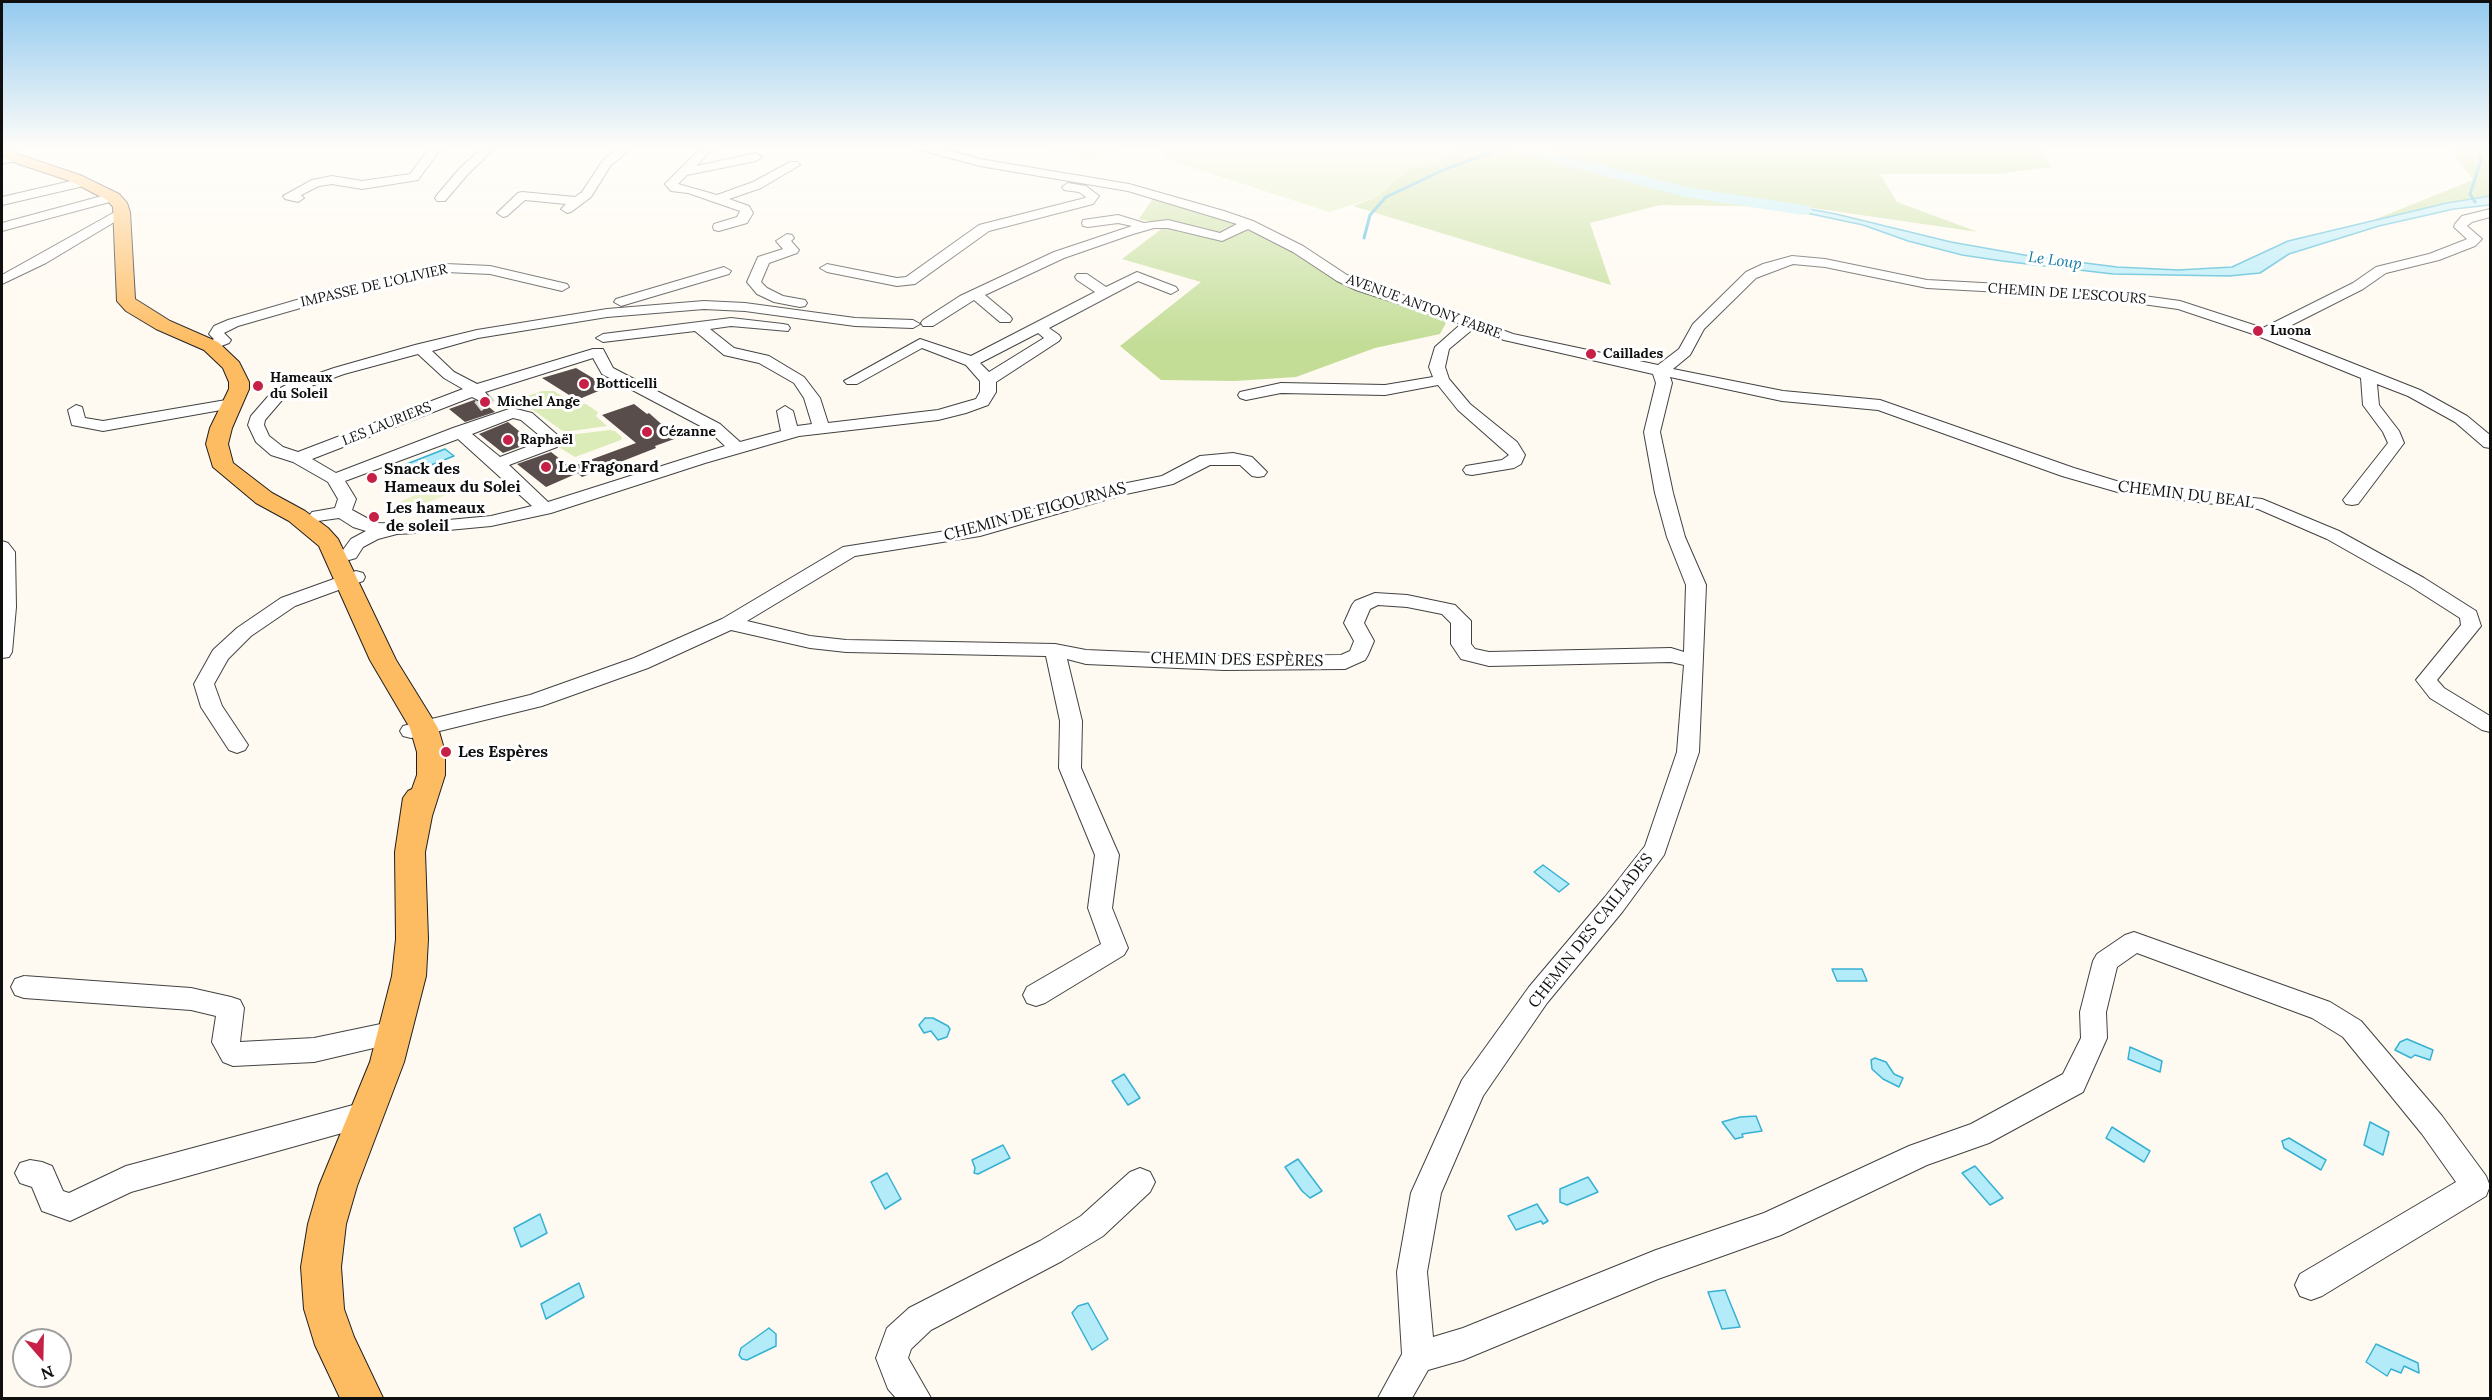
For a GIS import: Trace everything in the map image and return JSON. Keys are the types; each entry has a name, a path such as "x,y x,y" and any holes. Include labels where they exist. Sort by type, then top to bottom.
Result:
{"main road":[{"path":"122,212 126,301 163,325 211,346 232,366 239,382 239,389 221,429 218,444 224,467 264,498 297,516 320,533 330,544 351,578 383,660 417,730 419,763 417,816 410,852 412,939 409,976 395,1032 369,1114 338,1186 327,1224 321,1267 324,1309 336,1345 362,1398"},
{"path":"232,474 318,516 343,540 349,554 351,578"}],"street":[{"path":"2,227 55,212"},
{"path":"2,280 41,260 121,212"},
{"path":"719,227 742,220 747,212"},
{"path":"827,268 897,282 910,281 984,228 1045,212"},
{"name":"AVENUE ANTONY FABRE","path":"1213,212 1248,224 1298,249 1342,278 1376,292 1434,309 1509,337 1665,367"},
{"path":"2264,333 2358,286 2381,270 2434,257 2470,243 2475,239 2460,227 2468,219 2490,213"},
{"path":"1088,223 1118,219 1143,227"},
{"path":"899,333 926,327 976,295 1059,255 1143,227 1168,224 1222,237 1248,224"},
{"path":"786,238 783,241 792,250 763,260 754,282 762,291 779,299 862,313 869,321 920,343 964,358 1038,327 1137,276 1171,290"},
{"name":"CHEMIN DE L'ESCOURS","path":"1665,367 1685,352 1698,327 1751,275 1792,260 1825,263 1927,284 2093,293 2180,305 2264,333 2369,375 2441,407 2462,419 2490,442"},
{"name":"IMPASSE DE L'OLIVIER","path":"211,346 224,340 216,334 219,329 233,323 345,290 446,268 490,270 562,287"},
{"path":"724,271 608,308 601,345 607,371 714,427 737,448"},
{"path":"1082,277 1106,292"},
{"path":"976,295 1005,319"},
{"path":"342,512 347,499 334,479 299,458 277,451 258,433 257,419 269,403 277,396 302,384 339,371 477,334 608,313 704,305 745,307 855,322 869,321 926,327 988,380 988,392 981,402 916,424 790,433 545,509 476,523 427,527"},
{"path":"334,479 459,431 485,402 601,345 731,322 783,328"},
{"path":"1470,324 1442,347 1437,367 1442,380 1464,408 1512,446 1517,455 1508,464 1472,470"},
{"path":"852,381 920,343 926,327"},
{"path":"988,380 1054,338 1038,327"},
{"path":"700,328 729,352 765,359 799,380 812,398 822,429"},
{"path":"420,348 449,375 485,402 512,413 523,414 554,439 551,443 498,464"},
{"name":"CHEMIN DES CAILLADES","path":"1418,1357 1412,1272 1426,1193 1472,1089 1538,996 1656,849 1688,752 1695,661 1696,585 1670,515 1652,432 1664,383 1665,367"},
{"name":"CHEMIN DU BEAL","path":"1665,367 1803,399 1880,405 2068,472 2121,488 2262,504 2333,536 2434,592 2469,615 2471,626 2426,680 2437,693 2490,725"},
{"path":"2352,500 2396,443 2391,431 2372,405 2369,375"},
{"path":"1246,395 1281,388 1385,390 1442,380"},
{"name":"LES LAURIERS","path":"299,458 485,402"},
{"path":"76,410 78,422 103,426 232,404"},
{"path":"785,411 790,433"},
{"path":"459,431 545,509"},
{"name":"CHEMIN DE FIGOURNAS","path":"417,730 535,701 591,683 729,623 850,551 974,532 1123,489 1167,480 1206,460 1233,458 1246,461 1258,472"},
{"path":"318,516 342,512 359,524 374,528 410,528 373,535 357,543 349,554"},
{"path":"2,547 6,552 6,607 2,652"},
{"path":"237,745 212,707 204,684 220,655 244,632 288,602 351,578"},
{"name":"CHEMIN DES ESPÈRES","path":"729,623 810,642 846,646 1055,650 1086,657 1224,663 1345,662 1358,655 1364,641 1354,623 1362,604 1375,599 1407,601 1448,609 1461,621 1461,644 1468,654 1489,659 1671,655 1695,661"},
{"path":"1036,996 1115,948 1100,908 1107,855 1070,768 1071,721 1055,650"},
{"path":"1394,1398 1418,1357 1463,1344 1656,1265 1770,1226 1919,1155 1979,1134 2073,1083 2094,1038 2093,1012 2106,961 2134,942 2322,1010 2352,1029 2432,1125 2476,1186 2311,1285"},
{"path":"24,987 191,999 231,1008 225,1042 233,1054 314,1050 395,1032"},
{"path":"30,1173 42,1176 52,1201 70,1207 126,1180 369,1114"},
{"path":"915,1398 900,1377 892,1358 898,1339 920,1319 1051,1251 1092,1226 1140,1182"}],"green space":[{"path":"1144,212 1207,212 1234,220 1310,252 1363,290 1421,308 1447,321 1440,334 1375,348 1296,377 1235,381 1161,380 1120,346 1201,282 1122,259 1169,225 1139,219"},
{"path":"1374,212 1631,212 1590,223 1611,285"},
{"path":"1843,212 1925,212 1978,232"},
{"path":"2393,212 2408,212 2371,221"},
{"path":"542,391 554,391 574,403 586,404 598,412 596,416 607,426 564,432 533,410 505,404"},
{"path":"610,430 622,437 621,440 575,457 555,445 568,435"},
{"path":"441,484 451,493 402,513 392,505"}],"water":[{"name":"Le Loup","path":"1803,212 1827,212 1951,242 2030,256 2117,267 2178,270 2232,267 2288,241 2408,212 2439,212 2379,226 2289,254 2260,273 2229,276 2113,274 2002,261 1962,255 1908,241 1863,225"},
{"path":"445,449 454,456 408,474 399,467"},
{"path":"1543,865 1569,884 1559,892 1534,872"},
{"path":"1832,969 1862,969 1867,981 1837,981"},
{"path":"925,1018 933,1018 948,1026 950,1029 947,1037 938,1040 931,1031 924,1033 919,1025"},
{"path":"2407,1039 2433,1050 2430,1060 2415,1055 2411,1058 2395,1050 2400,1042"},
{"path":"2130,1047 2162,1061 2160,1072 2128,1059"},
{"path":"1875,1058 1886,1062 1894,1074 1903,1078 1899,1087 1883,1079 1872,1069 1871,1060"},
{"path":"1124,1074 1140,1098 1128,1105 1112,1081"},
{"path":"1756,1116 1762,1131 1742,1134 1743,1137 1735,1139 1722,1122 1740,1117"},
{"path":"2370,1122 2389,1132 2383,1155 2364,1145"},
{"path":"2112,1127 2150,1151 2144,1162 2106,1138"},
{"path":"2289,1138 2326,1160 2321,1170 2284,1148 2282,1141"},
{"path":"1003,1145 1010,1158 978,1174 974,1173 972,1160"},
{"path":"1298,1159 1322,1191 1310,1198 1302,1191 1285,1167"},
{"path":"1975,1166 2003,1198 1990,1205 1962,1173"},
{"path":"887,1173 901,1199 885,1209 871,1182"},
{"path":"1588,1177 1598,1192 1567,1205 1560,1202 1560,1189"},
{"path":"1537,1204 1548,1221 1543,1224 1541,1221 1516,1230 1508,1216"},
{"path":"540,1214 547,1233 521,1247 514,1228"},
{"path":"579,1283 584,1297 546,1319 541,1304"},
{"path":"1725,1290 1740,1327 1722,1329 1708,1292"},
{"path":"1088,1303 1108,1339 1092,1350 1072,1313 1078,1306"},
{"path":"769,1328 776,1334 776,1346 747,1360 742,1359 739,1355 741,1348"},
{"path":"2376,1344 2418,1363 2419,1373 2404,1366 2401,1373 2391,1369 2387,1376 2366,1362"}],"building":[{"name":"Botticelli","path":"576,368 608,387 577,400 542,378"},
{"path":"474,400 483,402 495,412 465,422 449,409"},
{"path":"634,404 647,414 649,413 677,438 582,477 571,467 636,443 602,415"},
{"name":"Raphaël","path":"508,422 533,442 503,453 479,434"},
{"name":"Le Fragonard","path":"551,452 578,473 546,487 517,464"}],"waterway":[{"path":"1364,238 1372,212"}],"tunnel":[{"path":"481,397 488,406"}],"place":[{"name":"Luona","path":"2258,331"},
{"name":"Caillades","path":"1591,354"},
{"name":"Botticelli","path":"584,384"},
{"name":"Hameaux du Soleil","path":"258,386"},
{"name":"Michel Ange","path":"485,402"},
{"name":"Cézanne","path":"647,432"},
{"name":"Raphaël","path":"508,440"},
{"name":"Le Fragonard","path":"546,467"},
{"name":"Snack des Hameaux du Solei","path":"372,478"},
{"name":"Les hameaux de soleil","path":"374,517"},
{"name":"Les Espères","path":"446,752"}]}
